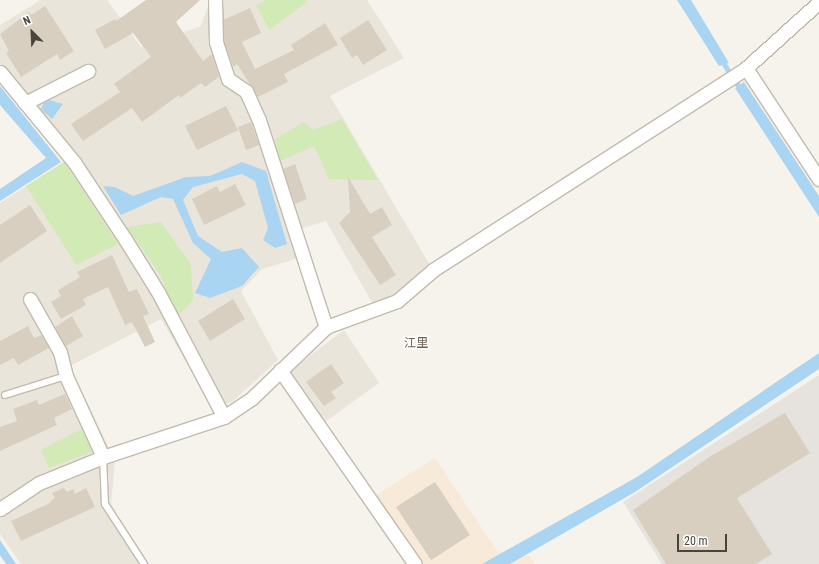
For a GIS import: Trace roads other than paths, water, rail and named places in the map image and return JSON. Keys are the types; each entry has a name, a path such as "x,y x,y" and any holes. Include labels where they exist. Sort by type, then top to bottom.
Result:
{"street":[{"path":"215,0 216,42 228,79 246,91 259,120 326,327"},
{"path":"0,509 39,483 104,457 224,417 250,399 326,327 397,301 433,270 736,74 819,2"},
{"path":"25,103 88,71"},
{"path":"0,72 74,162 125,239 158,292 224,417"},
{"path":"736,74 819,179"},
{"path":"30,299 60,352 66,376 104,457"},
{"path":"280,370 415,564"}],"lane":[{"path":"5,394 66,376"},
{"path":"104,457 105,504 144,564"}],"water":[{"path":"677,0 691,0 729,63 719,66"},
{"path":"744,82 819,196 819,217 735,88"},
{"path":"0,86 61,162 0,201 0,189 46,158 0,105"},
{"path":"46,99 63,104 52,119 41,109"},
{"path":"242,162 266,171 287,244 275,248 263,240 268,228 255,181 242,174 193,187 183,200 198,236 222,252 242,248 259,267 242,286 210,298 195,293 211,259 193,243 173,199 161,197 121,215 103,186 115,187 133,196 186,177 210,176"},
{"path":"819,353 819,369 635,492 510,564 482,564 637,477"},
{"path":"0,540 16,564 6,564 0,555"}],"waterway":[{"path":"720,58 741,90"}],"district":[{"name":"江里","path":"416,344"}]}
